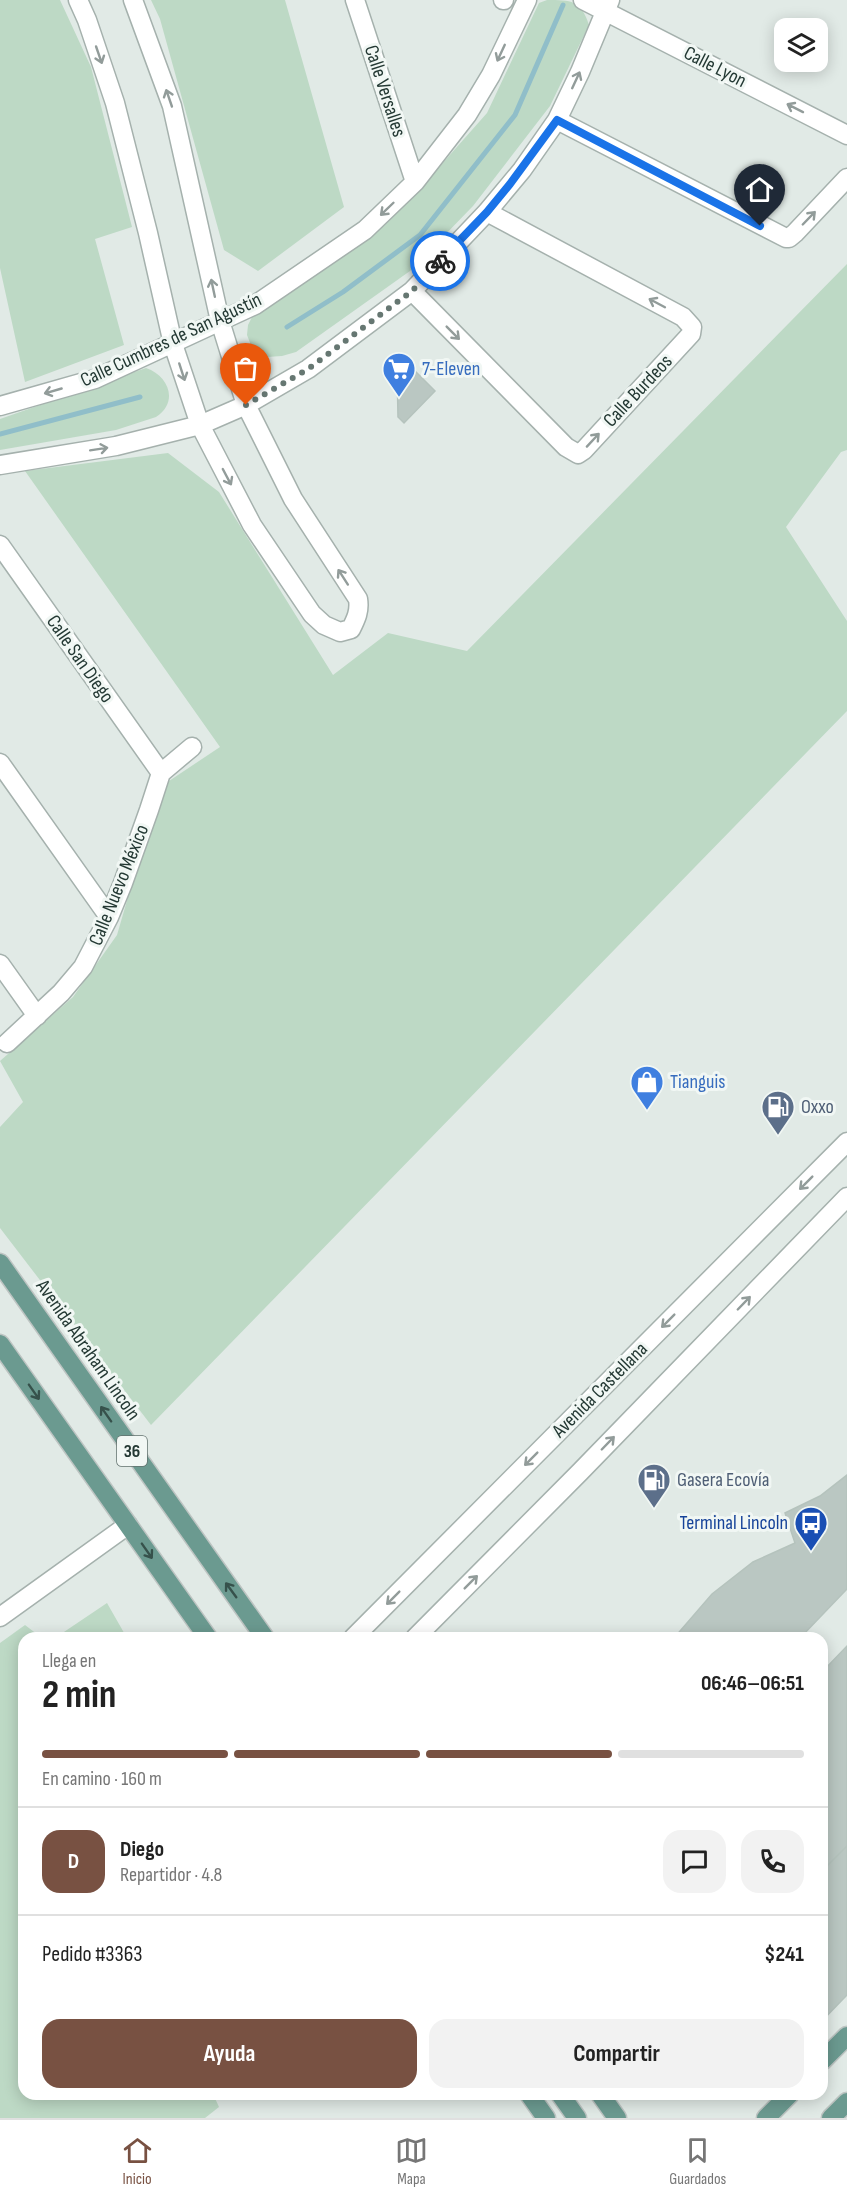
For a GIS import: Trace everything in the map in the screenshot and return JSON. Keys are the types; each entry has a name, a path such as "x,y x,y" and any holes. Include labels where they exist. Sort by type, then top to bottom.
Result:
{"main road":[{"name":"Avenida Abraham Lincoln","path":"0,1263 262,1632"},
{"name":"36","path":"0,1344 204,1632"},
{"path":"828,2055 847,2036"},
{"path":"533,2100 546,2118"},
{"path":"564,2100 577,2118"},
{"path":"604,2100 617,2118"},
{"path":"766,2118 784,2100"},
{"path":"831,2118 847,2102"}],"street":[{"path":"78,0 115,103 173,344 200,425 252,525 312,614 324,625 340,632 351,629 359,607 358,599 293,499 246,405 220,321 172,106 133,0"},
{"name":"Calle Versalles","path":"355,0 414,182"},
{"name":"Calle Cumbres de San Agustín","path":"0,406 95,379 255,305 365,230 414,182 467,115 491,75 527,0"},
{"name":"Calle Lyon","path":"583,0 608,5 847,135"},
{"path":"0,465 116,446 200,425 246,405 308,369 412,291 487,212 522,170 557,120 608,5"},
{"path":"557,120 786,238 795,233 847,178"},
{"name":"Calle Burdeos","path":"412,291 566,447 578,454 691,334 692,327 683,317 487,212"},
{"name":"Calle San Diego","path":"0,545 160,772"},
{"path":"160,772 192,747"},
{"path":"0,763 110,917"},
{"name":"Calle Nuevo México","path":"7,1043 61,993 83,967 110,917 149,810 160,772"},
{"path":"0,964 37,1016"},
{"name":"Avenida Castellana","path":"359,1632 847,1142"},
{"path":"421,1632 847,1197"},
{"path":"0,1617 128,1525"}],"green space":[{"path":"0,0 60,0 91,67 132,227 95,239 124,345 25,382 0,268"},
{"path":"151,0 285,0 344,207 258,271 224,250 160,19"},
{"path":"547,0 574,3 579,6 589,25 550,106 473,206 410,271 296,352 267,357 252,348 247,335 248,325 255,311 313,277 385,225 487,113 539,3"},
{"path":"847,264 847,450 841,452 786,527 847,621 847,711 151,1425 0,1228 0,1127 23,1102 0,1061 73,997 117,935 160,787 220,747 25,471 168,453 219,492 333,675 388,633 467,651"},
{"path":"146,368 160,377 168,390 167,404 156,417 116,430 0,450 0,419"},
{"path":"107,1603 124,1632 64,1632"},
{"path":"25,1625 34,1632 18,1632 18,2100 216,2100 219,2107 205,2118 0,2118 0,1643"}],"building":[{"path":"404,360 435,391 404,423 398,417 397,367"},
{"name":"Terminal Lincoln","path":"847,1475 847,1589 806,1632 679,1632 712,1594 753,1562 795,1543 785,1513 820,1496"},
{"path":"847,1646 847,1846 828,1865 828,1666"},
{"path":"847,1846 847,1995 828,2015 828,1865"}],"waterway":[{"path":"287,327 343,292 420,235 515,115 563,5"},
{"path":"0,434 140,397"}],"way so far":[{"path":"246,405 308,369 412,291 440,261"}],"place":[{"name":"7-Eleven","path":"399,398"},
{"name":"Tianguis","path":"647,1111"},
{"name":"Oxxo","path":"778,1136"},
{"name":"Gasera Ecovía","path":"654,1509"},
{"name":"Terminal Lincoln","path":"811,1552"}],"route":[{"path":"440,261 487,212 522,170 557,120 760,226"}]}
